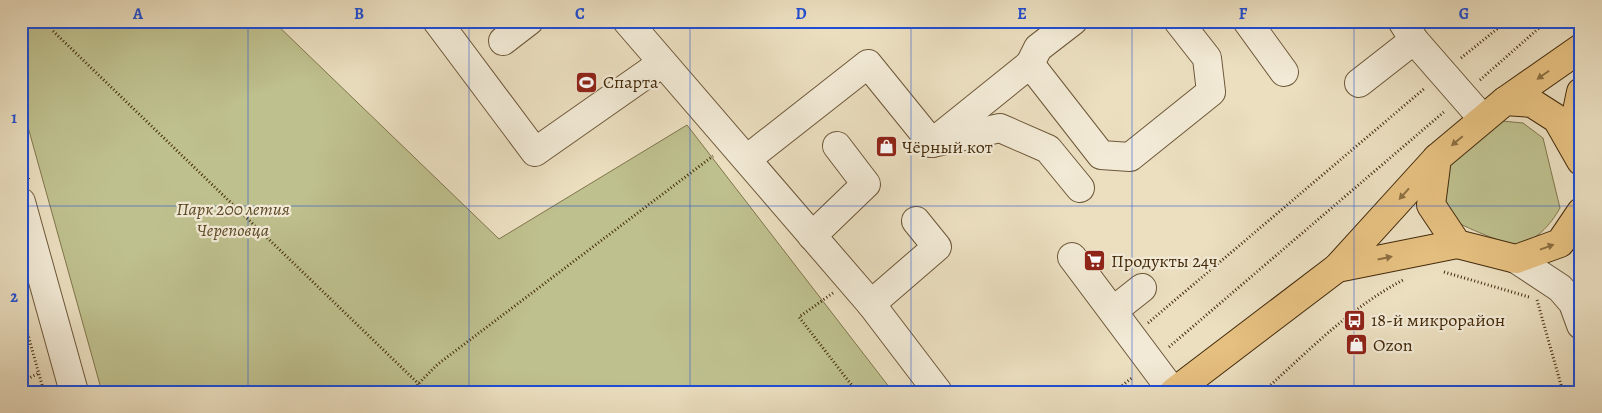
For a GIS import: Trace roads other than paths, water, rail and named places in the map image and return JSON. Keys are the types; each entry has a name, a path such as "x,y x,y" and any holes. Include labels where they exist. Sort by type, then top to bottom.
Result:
{"main road":[{"path":"1183,389 1337,268 1437,158 1505,101 1581,48"},
{"path":"1581,92 1577,111 1581,160"},
{"path":"1505,101 1532,103 1557,119 1581,160"},
{"path":"1437,158 1431,205 1457,244"},
{"path":"1337,268 1457,244 1516,259 1560,243 1581,212"}],"street":[{"path":"437,21 535,152 662,63"},
{"path":"503,41 528,21"},
{"path":"627,21 871,304 938,392"},
{"path":"932,143 1030,64 1038,48 1073,21"},
{"path":"1030,64 1101,155 1130,156 1212,92 1207,58 1178,21"},
{"path":"1247,21 1284,72"},
{"path":"1358,83 1408,30 1484,119"},
{"path":"739,150 868,64 932,143"},
{"path":"932,143 1000,128 1048,149 1080,188"},
{"path":"812,236 866,184 837,146"},
{"path":"21,202 74,392"},
{"path":"871,304 937,246 916,221"},
{"path":"1072,257 1151,362 1183,389"},
{"path":"1516,259 1560,288 1573,303 1581,325"},
{"path":"1113,311 1142,288"}],"place":[{"name":"Спарта","path":"587,82"},
{"name":"Чёрный кот","path":"886,147"},
{"name":"Продукты 24ч","path":"1095,261"},
{"name":"18-й микрорайон","path":"1355,320"},
{"name":"Ozon","path":"1357,345"}],"park label":[{"name":"Парк 200 летия Череповца","path":"233,219"}]}
